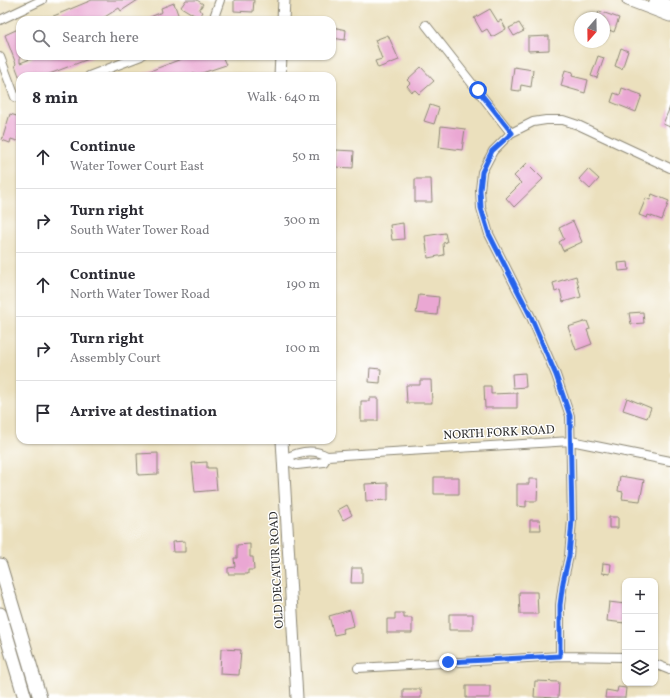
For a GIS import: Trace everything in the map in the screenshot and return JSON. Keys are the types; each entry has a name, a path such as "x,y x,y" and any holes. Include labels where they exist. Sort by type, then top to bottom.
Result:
{"main road":[{"path":"0,565 40,698"},
{"path":"0,614 25,698"}],"street":[{"path":"0,20 40,0"},
{"path":"214,16 220,0"},
{"path":"283,16 284,0"},
{"path":"628,0 670,16"},
{"path":"655,0 670,6"},
{"path":"426,26 512,133"},
{"path":"0,57 16,97"},
{"path":"99,72 130,60"},
{"path":"280,72 281,60"},
{"path":"560,656 560,605 563,582 569,556 572,520 570,416 556,375 531,317 489,234 481,208 480,190 482,172 492,151 512,133 533,122 546,120 563,120 602,135 670,168"},
{"name":"NORTH FORK ROAD","path":"284,459 295,453 318,451 327,456 571,441 670,461"},
{"name":"OLD DECATUR ROAD","path":"282,444 297,698"},
{"path":"358,668 560,656 622,657"},
{"path":"658,665 670,670"}],"building":[{"path":"92,0 138,0 121,11 119,8 106,16 54,16"},
{"path":"186,0 197,0 203,4 199,10 203,12 200,16 196,16 181,7"},
{"path":"234,0 254,0 253,12 234,11"},
{"path":"174,3 179,16 152,16 162,12 161,8"},
{"path":"490,9 498,22 501,20 506,29 492,37 487,29 482,32 474,18"},
{"path":"610,15 619,18 614,32 610,30"},
{"path":"519,23 524,31 514,36 509,28"},
{"path":"336,28 346,30 345,40 336,39"},
{"path":"16,30 16,60 20,60 20,63 28,60 86,60 55,72 18,72 5,35"},
{"path":"388,35 399,60 378,68 375,61 382,59 375,40"},
{"path":"549,36 549,50 528,51 528,37"},
{"path":"621,48 628,51 622,69 615,66"},
{"path":"598,56 604,58 597,78 591,76"},
{"path":"179,60 224,60 226,65 205,72 147,72"},
{"path":"421,67 434,81 419,94 415,90 412,92 407,86 410,83 407,80"},
{"path":"514,67 533,70 531,87 521,85 520,91 511,90"},
{"path":"565,70 573,72 572,76 588,80 585,93 561,86"},
{"path":"622,88 642,95 636,112 611,102 614,93 620,95"},
{"path":"430,105 439,108 434,124 424,121"},
{"path":"670,107 670,127 663,124"},
{"path":"10,114 16,116 16,141 11,139 10,143 2,140"},
{"path":"441,126 465,129 462,150 439,147"},
{"path":"336,150 354,151 353,168 336,167"},
{"path":"527,163 543,179 514,207 506,198 521,183 514,176"},
{"path":"588,169 599,179 590,189 579,179"},
{"path":"415,179 431,179 432,202 415,202"},
{"path":"652,194 669,201 662,220 648,215 647,218 639,215 646,198 650,200"},
{"path":"573,221 582,242 563,251 559,242 564,239 559,228"},
{"path":"403,223 404,239 392,240 390,225"},
{"path":"445,233 447,242 443,243 444,255 428,258 425,236"},
{"path":"628,262 629,270 619,271 618,263"},
{"path":"576,276 581,297 563,302 560,290 555,292 553,283"},
{"path":"419,295 439,297 437,315 416,313"},
{"path":"643,312 644,323 631,324 629,313"},
{"path":"587,321 590,329 587,330 592,344 576,350 568,327"},
{"path":"370,368 381,369 380,383 369,382"},
{"path":"525,373 526,387 513,388 512,374"},
{"path":"420,380 431,380 432,403 407,403 406,385 420,385"},
{"path":"484,386 491,386 491,394 517,393 517,408 485,408"},
{"path":"369,398 378,398 378,421 361,421 361,401 369,401"},
{"path":"627,398 651,408 647,418 623,410"},
{"path":"158,453 158,474 138,475 137,454"},
{"path":"207,462 207,468 215,468 217,490 195,492 192,463"},
{"path":"620,476 644,480 640,501 622,499 623,492 618,491"},
{"path":"434,477 459,477 459,494 434,494"},
{"path":"529,479 538,479 537,501 526,501 526,507 517,506 517,484 529,484"},
{"path":"388,483 388,500 366,501 365,484"},
{"path":"347,505 352,515 343,520 338,510"},
{"path":"609,517 618,517 618,528 609,528"},
{"path":"530,520 540,520 541,530 530,530"},
{"path":"185,541 185,552 173,552 172,542"},
{"path":"250,544 250,557 253,557 254,570 248,570 248,574 228,574 228,568 235,567 234,558 237,558 237,545"},
{"path":"603,563 611,564 610,574 602,573"},
{"path":"352,568 362,568 362,583 351,583"},
{"path":"519,592 537,592 538,614 520,614"},
{"path":"609,602 622,604 622,623 607,621"},
{"path":"350,610 354,626 342,629 344,633 334,635 329,616"},
{"path":"395,613 404,613 404,618 412,618 412,633 387,633 387,619 395,619"},
{"path":"449,614 473,614 473,630 449,630"},
{"path":"221,649 241,650 239,675 220,674"},
{"path":"535,681 559,682 558,698 534,697"},
{"path":"466,686 490,686 490,698 466,698"},
{"path":"618,687 626,688 625,698 605,698 606,690 617,692"},
{"path":"403,689 421,689 421,698 403,698"}],"route":[{"path":"448,662 560,656 560,605 563,582 569,556 572,520 570,416 556,375 531,317 489,234 481,208 480,190 482,172 492,151 512,133 478,90"}]}
